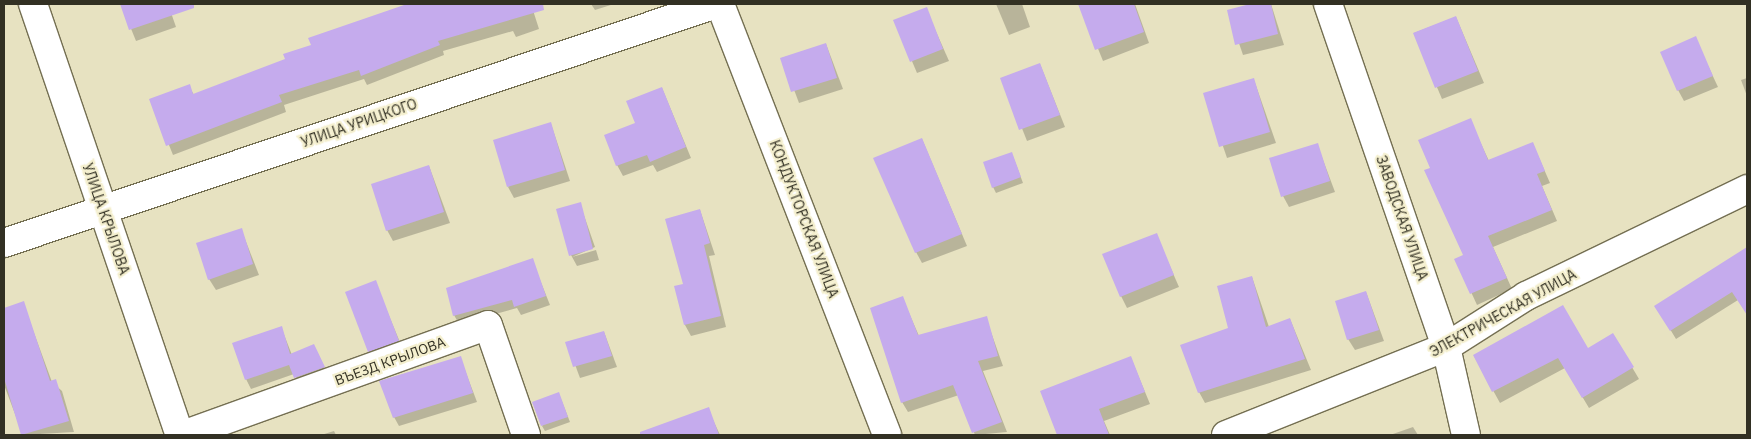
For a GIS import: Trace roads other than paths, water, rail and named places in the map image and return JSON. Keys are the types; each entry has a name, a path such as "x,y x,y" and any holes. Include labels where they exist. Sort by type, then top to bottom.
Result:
{"street":[{"name":"УЛИЦА КРЫЛОВА","path":"33,4 181,435"},
{"name":"УЛИЦА УРИЦКОГО","path":"4,243 716,4"},
{"name":"КОНДУКТОРСКАЯ УЛИЦА","path":"720,4 887,435"},
{"name":"ЗАВОДСКАЯ УЛИЦА","path":"1328,4 1446,347 1466,435"},
{"name":"ЭЛЕКТРИЧЕСКАЯ УЛИЦА","path":"1226,435 1446,347 1526,296 1747,189"},
{"name":"ВЪЕЗД КРЫЛОВА","path":"181,435 488,325 526,435"}]}
